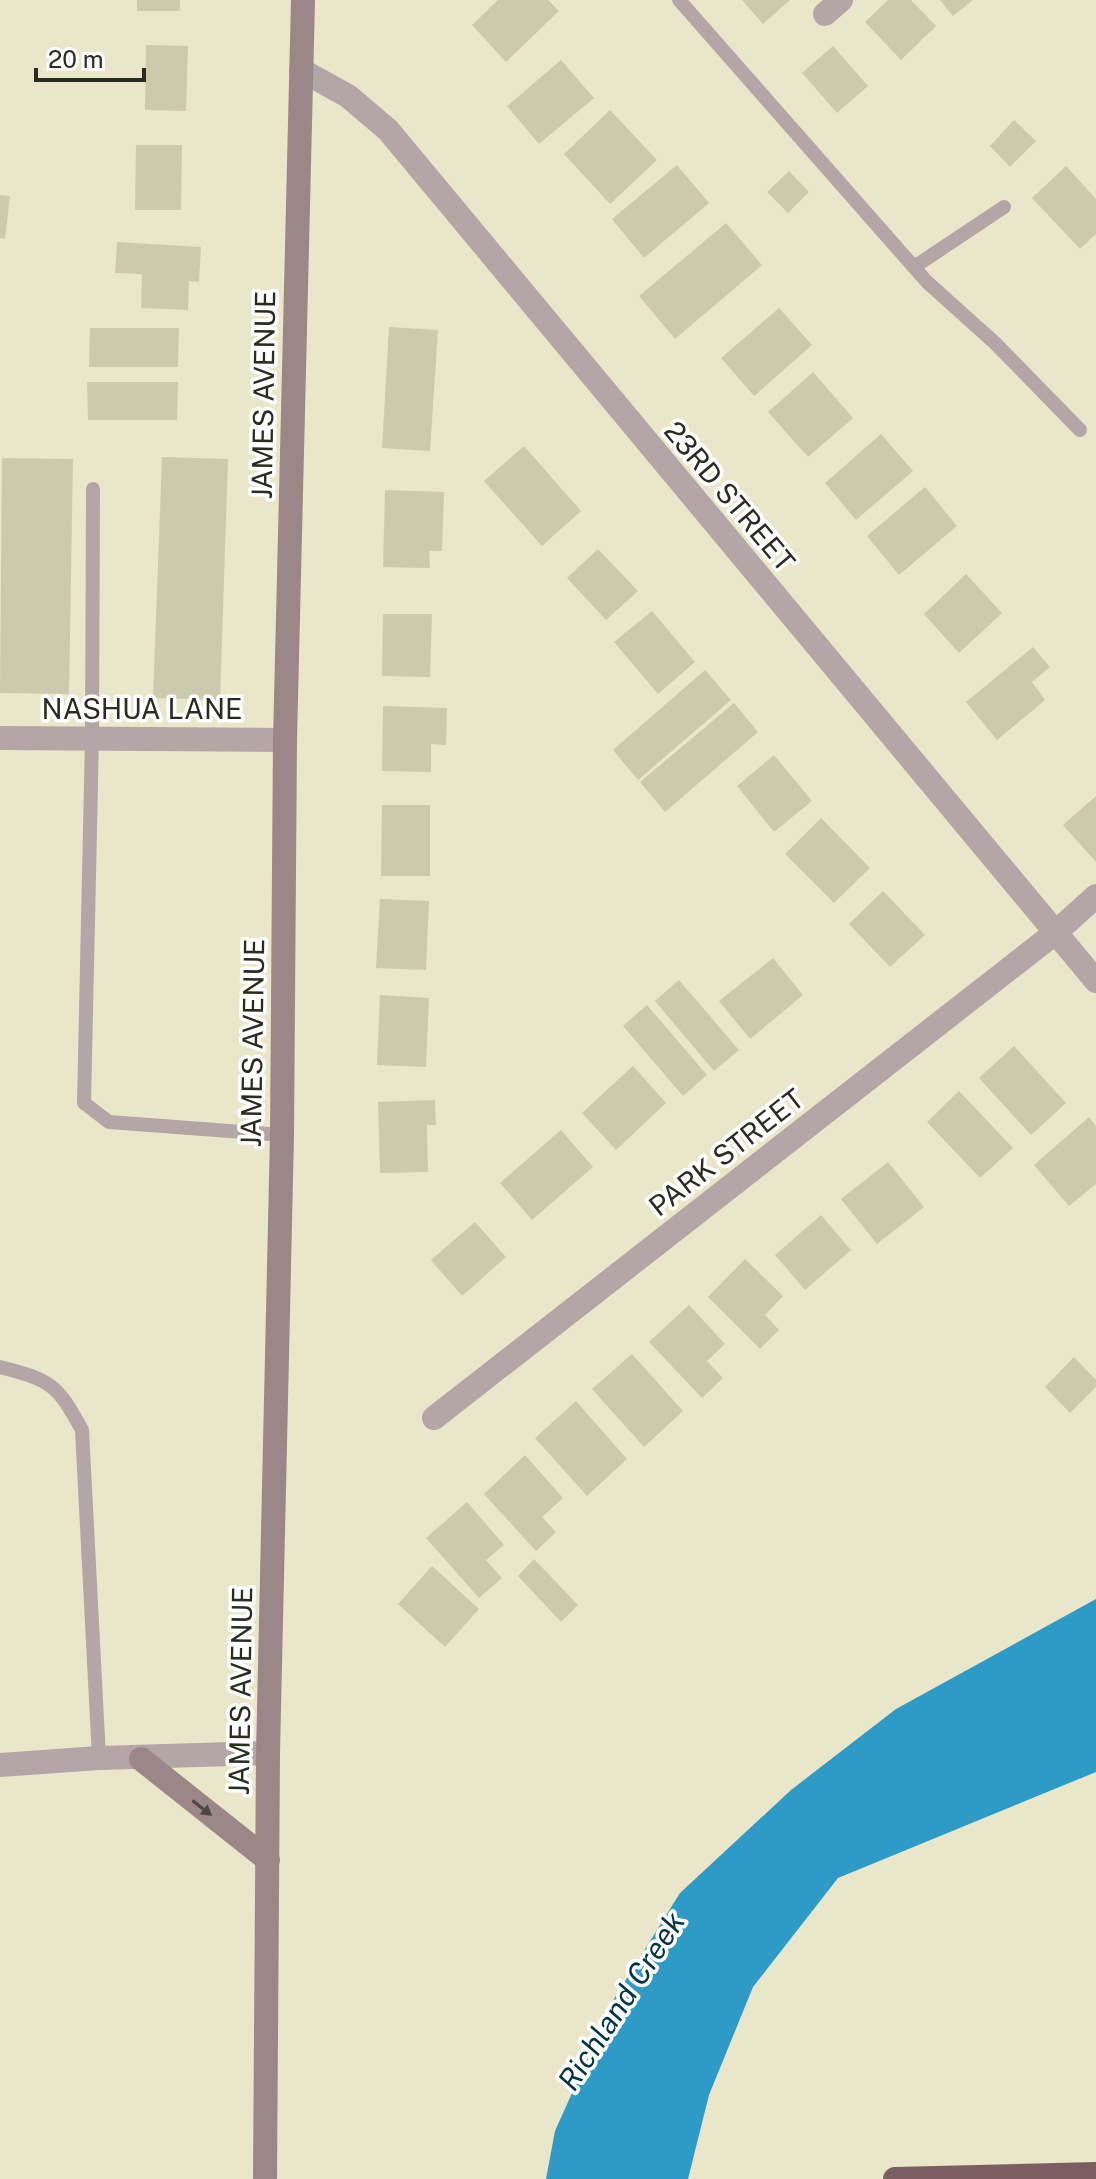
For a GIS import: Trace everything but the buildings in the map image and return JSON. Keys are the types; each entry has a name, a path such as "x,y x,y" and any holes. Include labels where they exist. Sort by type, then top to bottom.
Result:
{"highway":[{"path":"895,2179 1096,2174"}],"street":[{"name":"JAMES AVENUE","path":"265,2179 268,1753 282,1135 285,740 303,0"},
{"name":"23RD STREET","path":"301,70 348,96 388,130 1096,981"},
{"name":"NASHUA LANE","path":"0,738 285,740"},
{"name":"PARK STREET","path":"434,1418 1055,933 1096,896"},
{"path":"0,1765 99,1758 268,1753"},
{"path":"141,1759 268,1860"}],"lane":[{"path":"679,0 927,282 995,343 1080,430"},
{"path":"914,267 1004,207"},
{"path":"93,489 92,738 84,1103 109,1122 282,1135"},
{"path":"0,1367 48,1383 64,1397 82,1430 99,1758"}],"water":[{"name":"Richland Creek","path":"1096,1599 1096,1772 838,1878 753,1987 709,2095 688,2179 546,2179 555,2131 614,1999 680,1893 791,1790 896,1709"}]}
